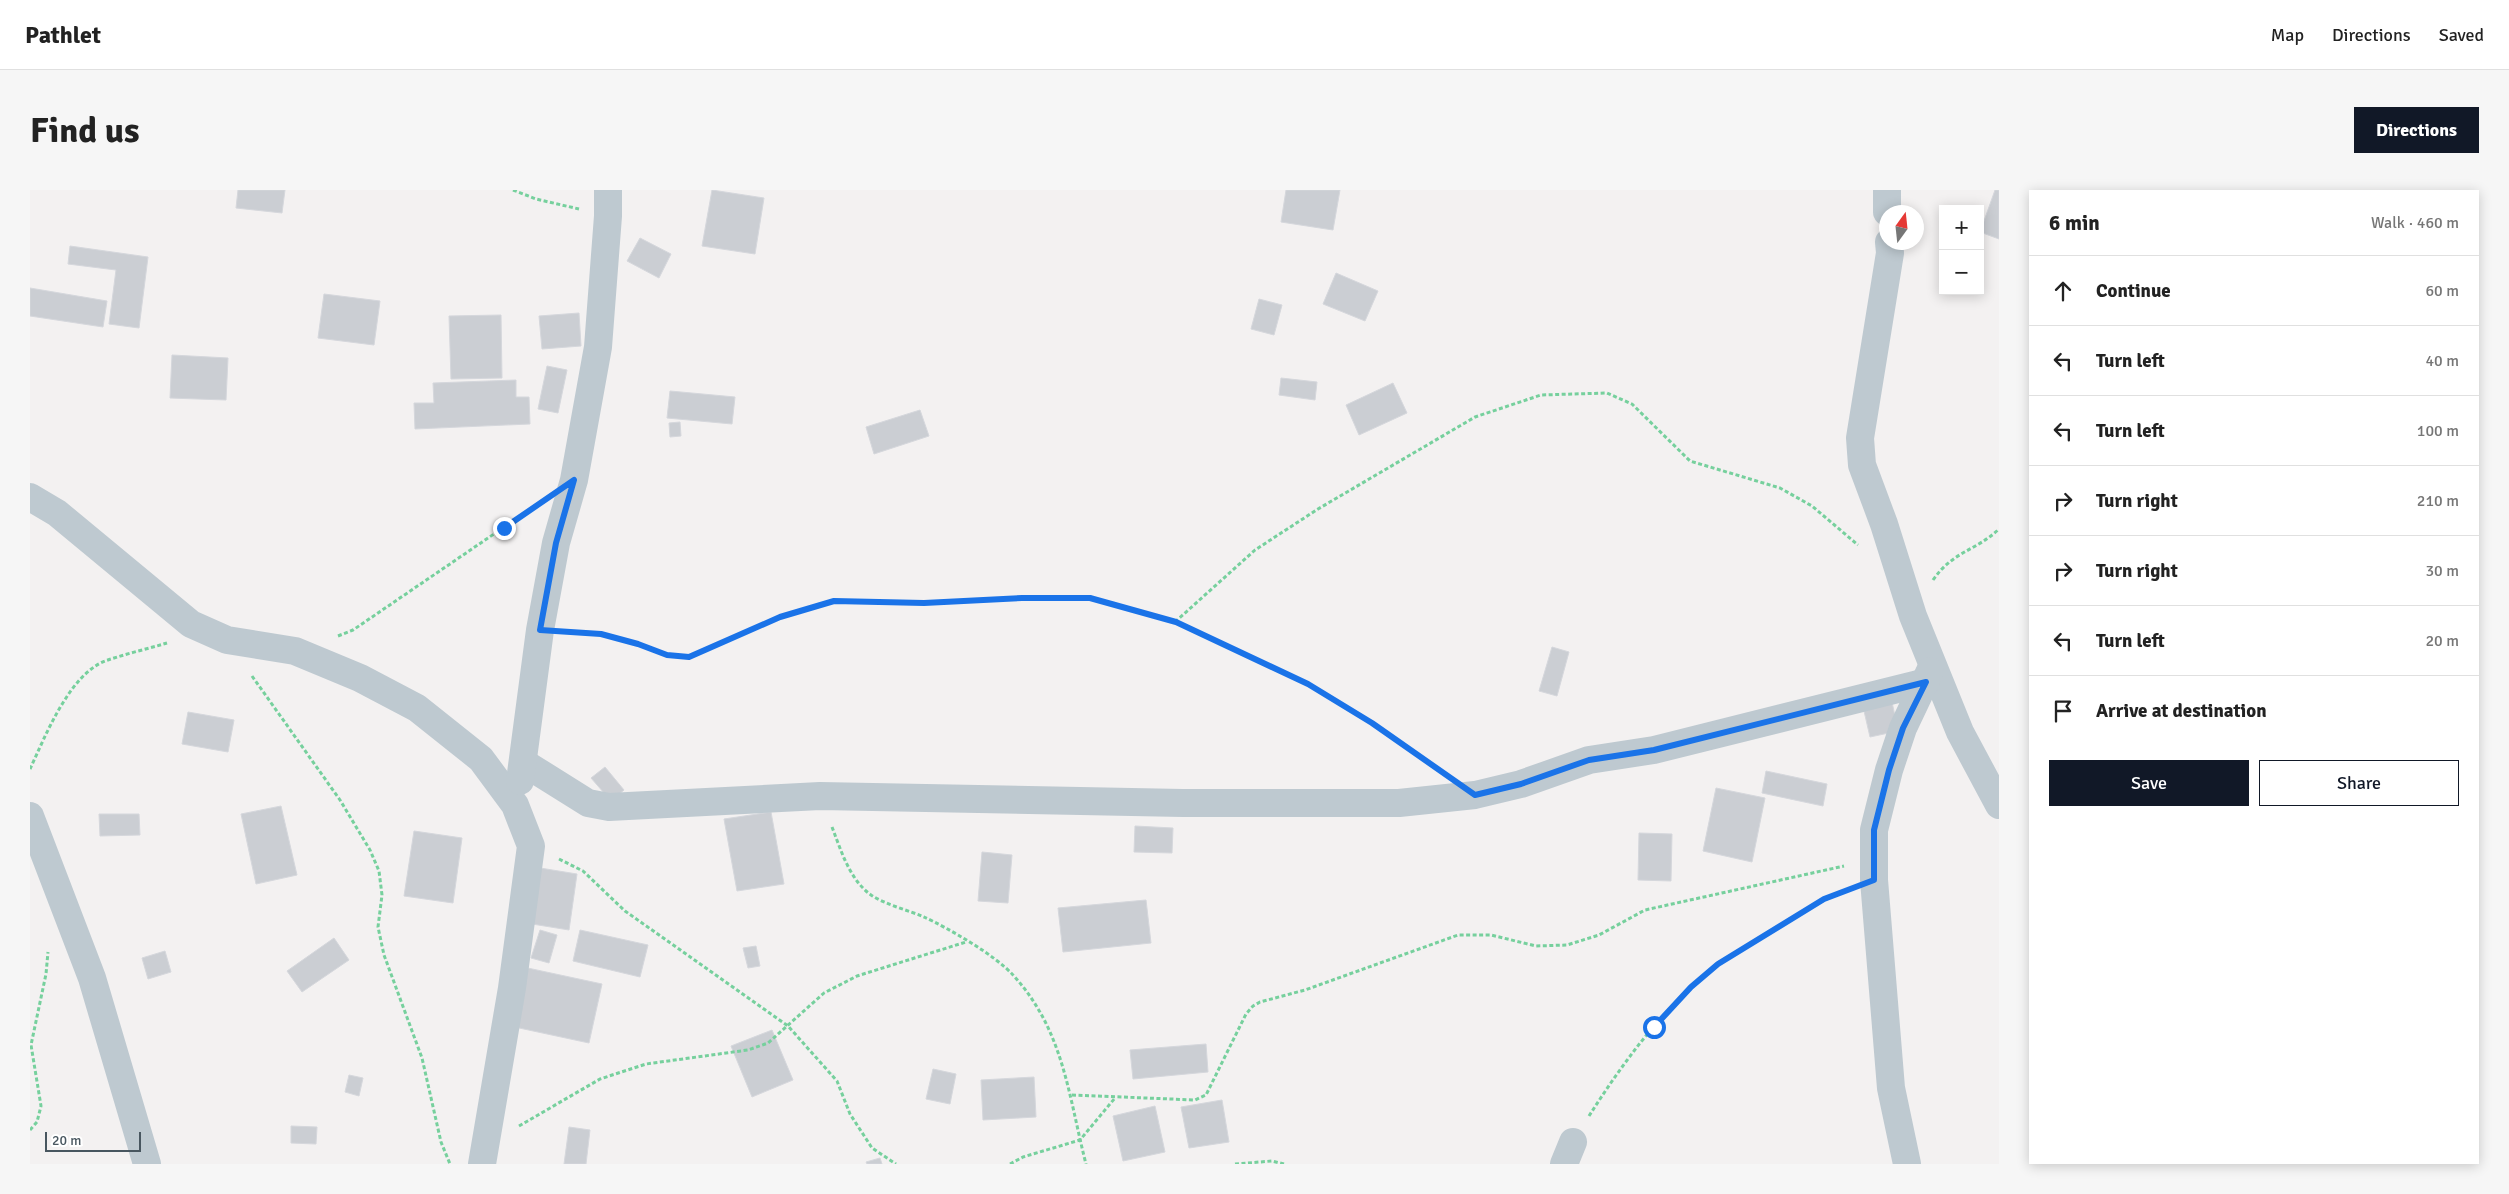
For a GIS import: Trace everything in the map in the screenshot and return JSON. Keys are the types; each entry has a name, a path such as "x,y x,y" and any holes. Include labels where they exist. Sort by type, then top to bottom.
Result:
{"street":[{"path":"1887,190 1887,205"},
{"path":"515,805 524,763 540,630 556,543 574,480 598,347 608,203"},
{"path":"1890,250 1860,438 1862,465 1884,524 1929,673 1999,805"},
{"path":"30,497 57,513 191,624 227,640 295,651 360,678 417,708 482,759 515,805 532,846 512,988 484,1154"},
{"path":"524,763 588,803 609,807 820,796 1212,803 1399,803 1475,795 1521,784 1589,760 1654,750 1929,673"},
{"path":"1907,1164 1891,1088 1874,880 1874,830 1894,753 1903,728 1929,673"},
{"path":"30,816 92,978 147,1164"}],"path":[{"path":"513,190 536,199 608,203"},
{"path":"1176,622 1255,550 1318,509 1475,417 1541,395 1606,393 1632,404 1690,461 1780,488 1812,506 1864,551"},
{"path":"295,651 353,630 536,504"},
{"path":"1913,616 1942,567 1952,558 1976,546 1999,529"},
{"path":"540,630 601,634 638,644 667,655 689,657 780,617 834,601 924,603 1022,598 1090,598 1176,622 1308,684 1372,723 1475,795"},
{"path":"30,769 56,713 75,684 103,662 170,642 191,624"},
{"path":"227,640 335,793 370,850 378,870 382,895 378,927 384,955 422,1058 441,1142 450,1164"},
{"path":"820,796 848,868 872,895 926,918 992,956 1012,973 1031,996 1046,1021 1072,1094 1086,1164"},
{"path":"1072,1094 1115,1098 1195,1100 1203,1097 1213,1083 1246,1014 1253,1006 1260,1002 1305,990 1458,934 1491,935 1536,946 1567,944 1599,935 1645,910 1837,869 1846,865 1856,856 1874,830"},
{"path":"532,846 583,871 625,911 788,1026 837,1081 850,1114 872,1148 896,1164"},
{"path":"1569,1153 1622,1068 1654,1027 1691,987 1718,964 1824,899 1874,880"},
{"path":"484,1154 600,1079 646,1064 748,1050 768,1044 824,993 857,976 966,942"},
{"path":"30,1130 38,1122 41,1106 31,1044 46,974 48,946"},
{"path":"1010,1164 1023,1157 1080,1140 1115,1098"},
{"path":"1235,1164 1272,1161 1284,1164"}],"building":[{"path":"238,190 285,190 282,213 236,208"},
{"path":"712,190 764,198 755,254 702,246"},
{"path":"1286,190 1340,190 1333,230 1281,222"},
{"path":"1995,190 1999,190 1999,239 1984,233 1984,221"},
{"path":"640,238 671,254 659,278 627,261"},
{"path":"70,246 148,257 139,328 109,324 116,270 68,264"},
{"path":"1336,273 1378,291 1365,321 1323,304"},
{"path":"30,288 107,301 103,327 30,316"},
{"path":"324,294 380,301 374,345 318,338"},
{"path":"1259,299 1282,305 1274,335 1251,329"},
{"path":"579,313 581,346 542,349 539,316"},
{"path":"501,315 502,378 451,379 449,316"},
{"path":"172,355 228,358 226,400 170,398"},
{"path":"547,366 567,370 558,413 538,409"},
{"path":"1281,378 1317,382 1315,400 1279,395"},
{"path":"516,380 516,397 529,397 530,424 415,429 414,403 434,403 433,383"},
{"path":"1393,383 1407,413 1359,435 1346,405"},
{"path":"670,391 735,397 732,424 667,418"},
{"path":"920,410 929,436 874,454 866,427"},
{"path":"680,422 681,436 670,437 669,423"},
{"path":"1552,647 1569,652 1557,696 1539,691"},
{"path":"1890,692 1898,731 1870,737 1861,698"},
{"path":"188,712 234,720 228,752 182,744"},
{"path":"605,767 624,790 611,801 591,778"},
{"path":"1766,771 1827,784 1823,806 1762,793"},
{"path":"1716,788 1765,798 1752,862 1703,851"},
{"path":"281,806 297,875 256,884 241,814"},
{"path":"771,812 784,884 737,891 724,819"},
{"path":"99,814 139,814 140,835 100,836"},
{"path":"1135,826 1173,828 1172,853 1134,852"},
{"path":"414,831 462,838 453,903 404,896"},
{"path":"1639,833 1672,834 1671,881 1638,880"},
{"path":"982,852 1012,855 1008,903 978,901"},
{"path":"534,867 577,874 569,930 526,923"},
{"path":"1146,900 1151,943 1063,952 1058,908"},
{"path":"540,930 557,935 549,963 531,958"},
{"path":"580,930 648,945 640,977 573,961"},
{"path":"334,938 349,960 302,992 287,971"},
{"path":"756,946 760,966 748,968 743,948"},
{"path":"165,951 171,972 148,979 142,958"},
{"path":"523,967 602,984 589,1043 510,1026"},
{"path":"772,1030 793,1080 752,1097 731,1046"},
{"path":"1206,1044 1208,1072 1133,1079 1130,1050"},
{"path":"933,1069 956,1074 950,1104 926,1099"},
{"path":"349,1075 363,1078 359,1096 345,1092"},
{"path":"1034,1077 1036,1117 983,1120 981,1080"},
{"path":"1222,1100 1229,1142 1189,1148 1181,1107"},
{"path":"1155,1106 1165,1152 1123,1161 1113,1116"},
{"path":"291,1126 317,1127 316,1144 291,1143"},
{"path":"569,1127 590,1130 586,1164 564,1164"},
{"path":"880,1158 882,1164 867,1164 866,1162"}],"route":[{"path":"504,528 536,504 574,480 556,543 540,630 601,634 638,644 667,655 689,657 780,617 834,601 924,603 1022,598 1090,598 1176,622 1308,684 1372,723 1475,795 1521,784 1589,760 1654,750 1926,682 1903,728 1889,770 1874,830 1874,880 1824,899 1718,964 1691,987 1654,1027"}]}
